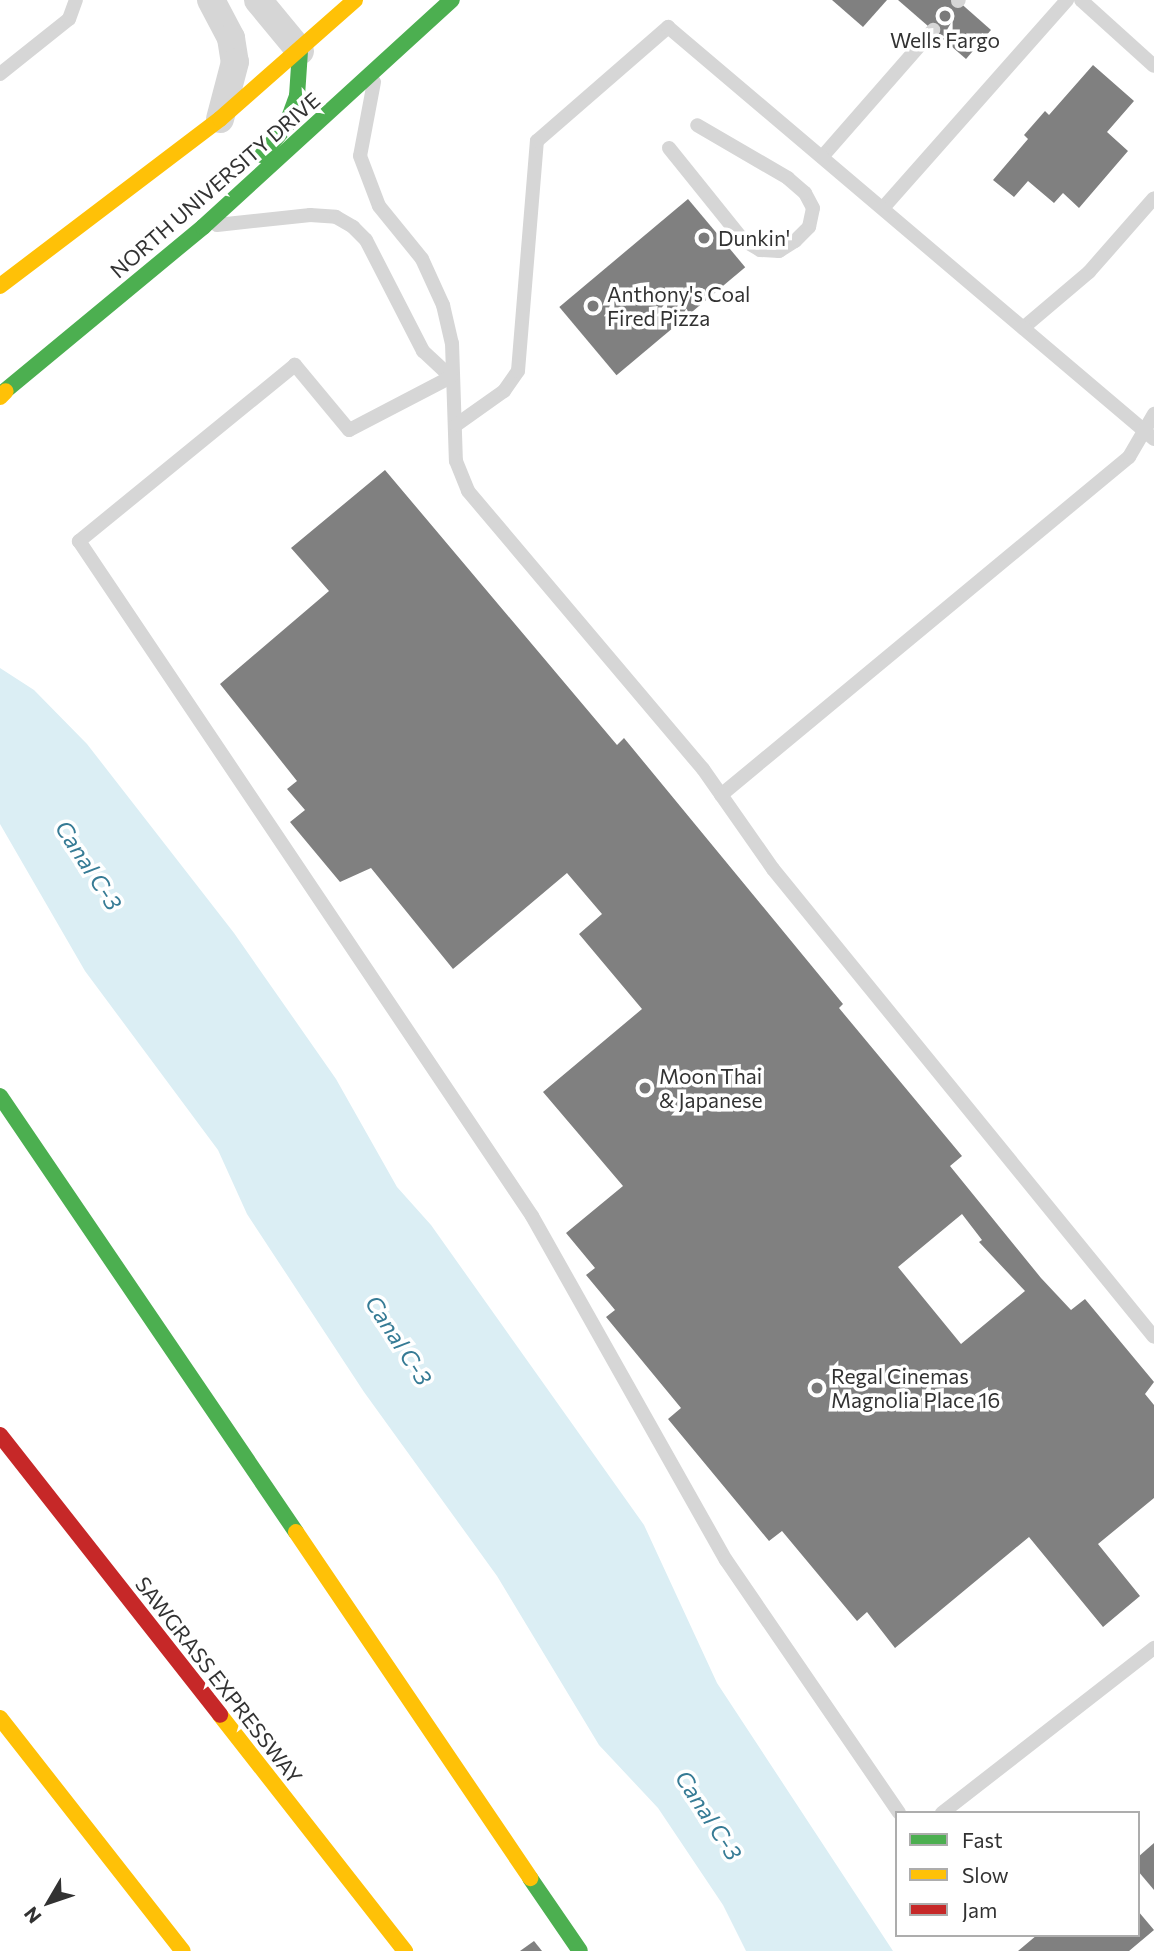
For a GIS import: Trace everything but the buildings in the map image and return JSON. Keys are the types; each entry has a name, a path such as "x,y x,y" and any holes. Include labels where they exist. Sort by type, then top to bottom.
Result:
{"main road":[{"path":"0,286 220,118 300,51 355,0"},
{"name":"NORTH UNIVERSITY DRIVE","path":"2,394 203,227 452,0"},
{"path":"203,227 286,126 299,87 300,51"},
{"path":"0,1096 580,1951"},
{"name":"SAWGRASS EXPRESSWAY","path":"0,1435 405,1951"},
{"path":"0,1718 183,1951"}],"street":[{"path":"211,0 230,38 235,62 220,118"},
{"path":"258,0 300,51"}],"lane":[{"path":"0,74 69,19 76,0"},
{"path":"883,208 1067,0"},
{"path":"1082,0 1154,66"},
{"path":"457,425 504,391 518,371 537,141 668,27 1149,435"},
{"path":"822,157 933,30"},
{"path":"377,70 360,156 379,206 422,260 443,305 452,343 451,377 457,425 456,461 468,491 722,795 773,869 1154,1337"},
{"path":"669,148 743,240 760,250 779,251 795,241 809,227 813,208 805,193 788,178 697,125"},
{"path":"1023,328 1089,272 1154,198"},
{"path":"203,227 310,215 336,217 353,227 366,240 423,351 451,377"},
{"path":"451,377 349,430 295,365 79,541 532,1216 726,1560 898,1811"},
{"path":"722,795 1129,457 1149,435 1154,414"},
{"path":"1129,457 1154,447"},
{"path":"945,1811 1154,1648"}],"water":[{"name":"Canal C-3","path":"0,668 34,690 87,744 234,933 336,1079 397,1187 431,1225 644,1525 717,1683 893,1951 746,1951 723,1905 658,1808 599,1745 497,1576 364,1392 247,1214 218,1150 85,971 0,824"}],"traffic: fast":[{"path":"0,395 203,227 452,0"},
{"path":"262,155 286,126 297,96 300,51"},
{"path":"0,1096 296,1532"},
{"path":"530,1878 580,1951"}],"traffic: slow":[{"path":"0,286 220,119 355,0"},
{"path":"0,397 6,391"},
{"path":"296,1532 530,1878"},
{"path":"220,1715 405,1951"},
{"path":"0,1718 183,1951"}],"traffic: jam":[{"path":"0,1435 220,1715"}],"place":[{"name":"Wells Fargo","path":"945,16"},
{"name":"Dunkin'","path":"704,238"},
{"name":"Anthony's Coal Fired Pizza","path":"593,306"},
{"name":"Moon Thai & Japanese","path":"645,1088"},
{"name":"Regal Cinemas Magnolia Place 16","path":"817,1388"}]}
